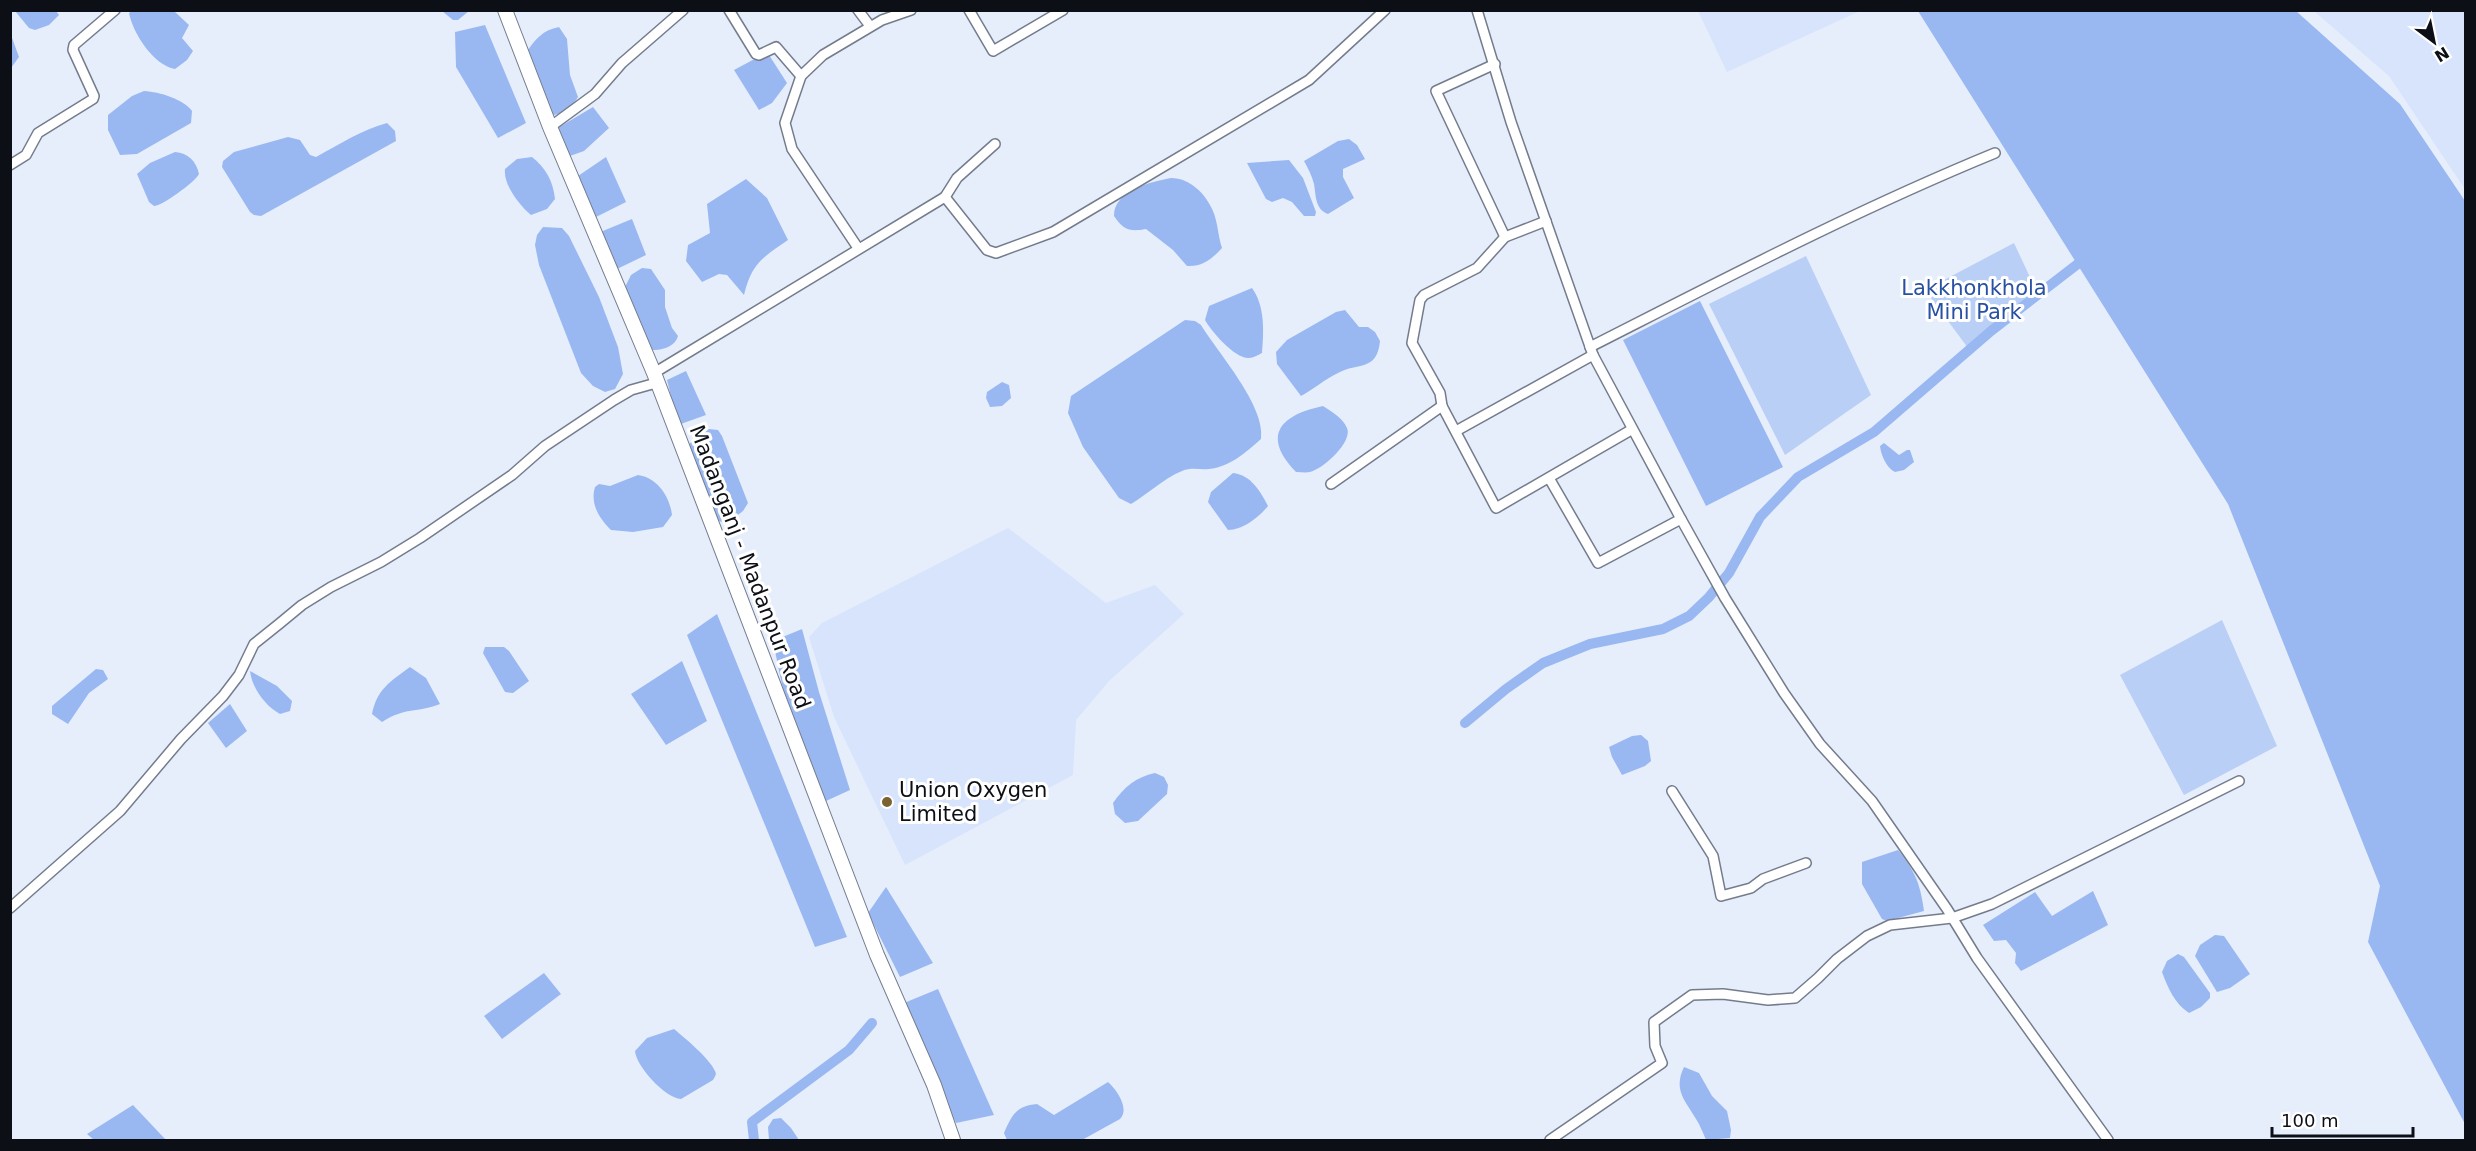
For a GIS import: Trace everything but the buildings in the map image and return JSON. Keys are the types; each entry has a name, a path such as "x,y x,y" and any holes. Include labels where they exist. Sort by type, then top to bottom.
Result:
{"main road":[{"name":"Madanganj - Madanpur Road","path":"505,10 550,127 655,378 877,955 934,1085 953,1140"}],"street":[{"path":"10,165 26,155 38,133 93,99 94,96 73,50 74,45 116,10"},
{"path":"550,127 595,94 622,63 683,10"},
{"path":"729,10 756,54 759,55 776,47 801,76"},
{"path":"858,10 870,26"},
{"path":"858,248 792,149 785,123 801,76 823,55 870,26 911,10"},
{"path":"969,10 993,51 1064,10"},
{"path":"945,196 987,250 996,253 1053,232 1309,80 1385,10"},
{"path":"1477,10 1511,122 1592,351 1631,429 1725,598 1784,693 1820,744 1872,801 1977,958 2108,1140"},
{"path":"1495,64 1436,91 1505,237"},
{"path":"10,908 120,811 182,739 223,696 239,675 254,644 302,606 331,587 381,562 420,538 512,475 545,446 614,400 655,378 858,248 945,196 957,178 995,144"},
{"path":"1456,431 1592,351 1798,242 1956,168 1995,153"},
{"path":"1546,221 1505,237 1477,268 1424,295 1418,304 1412,343 1440,393 1442,406 1496,508 1631,429"},
{"path":"1331,484 1442,406"},
{"path":"1549,478 1598,563 1681,519"},
{"path":"1550,1140 1662,1063 1655,1046 1654,1022 1692,994 1723,994 1768,1000 1795,998 1836,959 1867,936 1890,925 1952,918 1992,904 2239,781"},
{"path":"1672,792 1713,856 1721,896 1751,888 1763,879 1806,864"}],"shaded area":[{"path":"15,11 56,11 59,15 49,25 35,30 29,28"},
{"path":"132,11 174,11 189,25 182,38 193,51 187,60 175,69 152,55 135,30 129,13"},
{"path":"442,11 469,11 458,20 453,20"},
{"path":"1698,11 1860,11 1727,72"},
{"path":"1918,11 2296,11 2400,104 2465,201 2465,1124 2368,942 2380,886 2228,504"},
{"path":"2314,11 2465,11 2465,189 2389,76"},
{"path":"485,25 526,123 498,138 456,67 455,32"},
{"path":"559,27 567,39 570,75 578,97 568,109 554,115 550,113 526,53 540,36 548,30"},
{"path":"11,35 19,57 10,68"},
{"path":"762,55 769,55 787,83 772,103 759,110 734,70"},
{"path":"144,91 164,95 183,103 192,111 191,123 137,154 120,155 108,130 108,115 132,96"},
{"path":"593,107 609,128 584,151 567,157 556,129"},
{"path":"387,123 395,131 396,141 261,216 250,212 222,167 223,161 234,152 288,137 300,140 310,155 316,157 359,133"},
{"path":"1349,139 1357,145 1365,159 1343,169 1343,177 1354,198 1328,214 1318,205 1313,181 1304,161 1338,141"},
{"path":"175,152 191,158 199,174 178,193 154,206 149,202 137,174 150,163"},
{"path":"532,157 548,175 555,199 547,209 531,215 513,194 505,175 505,169 517,159"},
{"path":"606,157 626,202 594,218 578,176"},
{"path":"1289,160 1303,178 1316,212 1315,216 1304,216 1292,202 1283,198 1272,202 1266,199 1247,163"},
{"path":"1171,178 1185,181 1196,188 1206,199 1215,216 1222,248 1202,264 1187,266 1173,250 1146,229 1127,229 1114,216 1120,200 1127,194 1144,185"},
{"path":"746,179 767,198 788,240 759,262 751,275 744,295 727,275 719,274 702,282 686,261 688,245 710,233 707,204"},
{"path":"632,219 646,255 617,269 598,233"},
{"path":"543,227 562,228 569,236 599,297 618,347 623,374 615,389 605,392 593,386 581,373 539,265 535,245 537,235"},
{"path":"642,268 651,269 665,290 665,307 672,328 678,336 673,344 661,349 647,349 623,291 631,275"},
{"path":"1252,288 1263,319 1263,336 1262,353 1249,358 1231,349 1212,331 1205,320 1209,306"},
{"path":"1700,301 1783,467 1706,506 1623,340"},
{"path":"1345,310 1359,327 1368,327 1375,332 1380,341 1375,358 1365,365 1333,375 1301,396 1277,364 1276,352 1287,340 1336,312"},
{"path":"1185,320 1195,321 1201,325 1239,380 1256,411 1261,426 1261,439 1231,462 1217,468 1182,471 1131,504 1119,498 1083,447 1068,413 1071,396"},
{"path":"686,371 706,415 678,425 667,380"},
{"path":"1002,382 1009,385 1011,398 1002,406 990,407 986,398 987,392"},
{"path":"1323,406 1343,421 1348,434 1346,440 1336,454 1316,470 1296,472 1279,448 1280,429 1286,421 1296,415"},
{"path":"709,429 718,430 722,436 748,503 743,511 726,524 717,520 711,500 687,449 690,443"},
{"path":"1884,443 1899,455 1910,450 1914,462 1904,470 1895,472 1889,468 1883,458 1880,446"},
{"path":"1233,473 1250,480 1268,506 1250,522 1239,528 1228,530 1208,502 1211,492"},
{"path":"638,475 651,480 662,489 669,502 672,515 663,527 633,532 611,530 603,521 595,505 595,487 599,484 610,486"},
{"path":"1008,528 1106,603 1155,585 1184,614 1109,681 1076,720 1073,775 905,865 834,717 809,637 822,623"},
{"path":"717,614 847,937 815,947 687,635"},
{"path":"802,629 850,790 826,801 807,768 799,747 786,702 773,641"},
{"path":"485,647 504,647 529,681 513,693 505,692 483,653"},
{"path":"682,661 707,721 666,745 631,694"},
{"path":"410,667 426,678 440,704 404,712 382,722 372,714 377,698 386,686"},
{"path":"96,669 103,670 108,679 89,693 68,724 52,714 52,706"},
{"path":"250,671 277,686 292,701 290,711 280,714 269,706 256,690"},
{"path":"230,704 247,731 226,748 208,723"},
{"path":"1641,735 1648,741 1651,761 1645,766 1622,775 1609,747 1632,736"},
{"path":"1155,773 1164,777 1168,785 1167,794 1138,821 1125,823 1115,814 1113,803 1131,784"},
{"path":"1898,850 1916,878 1924,911 1887,921 1882,919 1862,884 1862,862"},
{"path":"886,887 933,963 900,977 868,913"},
{"path":"2093,891 2108,925 2021,971 2015,963 2016,953 2006,940 1994,941 1983,925 2035,892 2052,916"},
{"path":"2215,935 2224,936 2250,974 2230,988 2217,992 2195,956 2200,945"},
{"path":"2178,954 2184,957 2210,993 2210,998 2201,1007 2189,1013 2175,1000 2162,972 2167,961"},
{"path":"544,973 561,994 502,1039 484,1016"},
{"path":"938,989 994,1115 956,1123 945,1101 904,1003"},
{"path":"674,1029 703,1055 716,1074 713,1080 681,1099 667,1093 652,1080 640,1065 635,1051 647,1038"},
{"path":"1684,1067 1699,1073 1712,1096 1727,1111 1731,1130 1730,1138 1706,1140 1680,1089"},
{"path":"1108,1082 1123,1105 1123,1115 1120,1119 1082,1140 1007,1140 1004,1133 1012,1116 1019,1109 1037,1104 1054,1115"},
{"path":"133,1105 166,1140 94,1140 87,1134"},
{"path":"781,1118 799,1140 769,1140 768,1127 773,1119"}],"green space":[{"name":"Lakkhonkhola Mini Park","path":"2014,243 2036,290 1968,348 1925,290"},
{"path":"1806,256 1871,395 1785,455 1709,304"},
{"path":"2222,620 2277,746 2184,795 2120,675"}],"waterway":[{"path":"1465,723 1506,689 1543,663 1590,644 1663,629 1689,616 1729,573 1760,517 1798,477 1874,432 1991,331 2088,256"},
{"path":"754,1140 752,1122 849,1050 872,1023"}],"place":[{"name":"Union Oxygen Limited","path":"887,802"}]}
